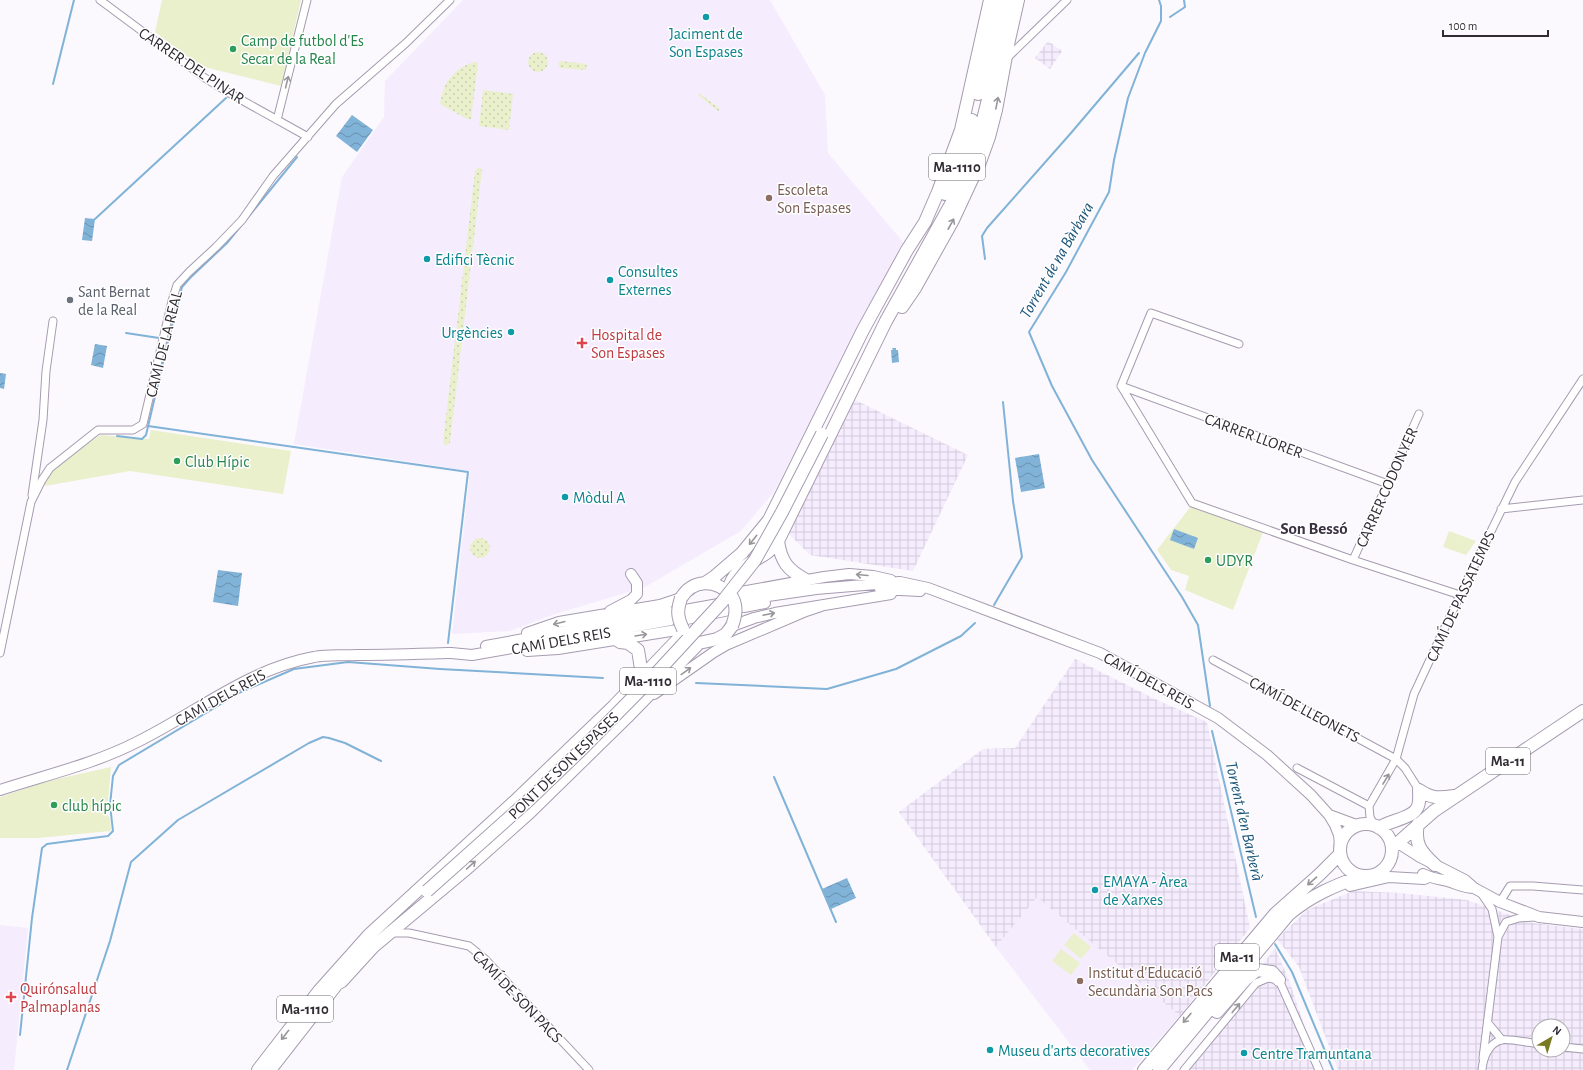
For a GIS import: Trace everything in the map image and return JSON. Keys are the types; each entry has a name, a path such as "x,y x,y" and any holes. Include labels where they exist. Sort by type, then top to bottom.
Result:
{"main road":[{"path":"825,408 863,330 907,250 925,222 938,192 961,130 990,0"},
{"name":"Ma-1110","path":"728,599 736,574 746,566 767,554 778,541 872,353 881,319 938,210 965,146 984,68 998,0"},
{"name":"Ma-1110","path":"681,598 690,588 698,584 705,583 714,577 742,553 769,520 825,408 867,331 881,319 897,301 961,186 978,140 1010,0"},
{"path":"872,353 915,288 960,206 980,162 989,137 996,110 1018,0"},
{"name":"PONT DE SON ESPASES","path":"427,891 530,799 581,750 651,679 722,602 755,560 782,512 866,353 881,319"},
{"path":"778,541 784,562 794,573 806,580"},
{"path":"705,583 714,583 728,599 734,600 736,616 732,626"},
{"path":"681,598 678,608 678,619 685,623 693,638 705,641"},
{"name":"Ma-1110","path":"258,1070 319,991 369,935 514,802 614,706 685,623"},
{"name":"Ma-1110","path":"337,984 342,981 373,947 465,870 530,812 699,643 717,639 726,634 732,626"},
{"path":"614,706 619,697 636,679 641,669 641,659 638,650 628,643 617,640"},
{"name":"Ma-11","path":"1160,1070 1289,914 1304,902 1327,889 1384,869 1392,856 1394,844 1434,811 1583,711"},
{"path":"1394,844 1379,827 1399,820 1415,810 1418,803 1419,790 1431,797 1441,798 1456,796"},
{"name":"Ma-11","path":"1144,1070 1275,914 1320,874 1340,849 1343,837 1348,830 1356,825 1366,824 1379,827 1401,824 1419,815 1434,811"},
{"path":"1418,824 1416,835 1417,842 1426,857 1435,865"},
{"path":"1340,849 1342,862 1347,868 1353,873 1366,876"},
{"name":"Ma-1110","path":"354,951 414,900 427,891"},
{"name":"Ma-1110","path":"270,1070 337,984 340,978 361,955 427,891"},
{"path":"1193,1029 1220,1010 1245,980 1257,970 1272,972 1279,980"},
{"path":"1168,1070 1173,1054"}],"street":[{"name":"CARRER DEL PINAR","path":"100,0 205,78 308,137"},
{"path":"277,120 307,0"},
{"name":"CAMÍ DE LA REAL","path":"0,653 31,502 50,468 98,430 133,430 143,424 177,285 242,220 273,176 336,104 406,43 450,0"},
{"path":"1006,60 1067,0"},
{"path":"1239,344 1151,313 1121,386 1192,503 1353,560 1460,595"},
{"path":"31,502 43,420 46,371 53,321"},
{"name":"CAMÍ DE PASSATEMPS","path":"1368,806 1396,759 1414,694 1501,509 1515,482 1583,379"},
{"name":"CARRER LLORER","path":"1121,386 1388,484"},
{"name":"CARRER CODONYER","path":"1353,560 1419,414"},
{"path":"1501,509 1583,500"},
{"path":"597,616 617,608 631,600 637,594 637,583 631,574"},
{"path":"681,598 660,606 559,622 522,635 507,646 514,651 558,649 617,640 685,623 728,599 806,580 849,574 873,576 900,582"},
{"name":"CAMÍ DELS REIS","path":"941,594 869,589 743,604 816,589 900,582 928,588 1100,653 1174,693 1218,718 1267,755 1306,790 1329,815"},
{"path":"732,626 754,618 775,613 848,600 914,591"},
{"path":"642,700 655,693 726,645 821,606"},
{"name":"CAMÍ DELS REIS","path":"0,790 108,755 137,742 246,680 278,666 315,656 451,653 472,655 507,646 671,616"},
{"name":"CAMÍ DE LLEONETS","path":"1213,660 1396,759"},
{"path":"1396,759 1405,768 1419,790"},
{"path":"1297,768 1368,806 1370,817 1379,827"},
{"path":"1329,815 1356,825"},
{"path":"1329,815 1339,835 1340,849"},
{"path":"1394,844 1465,880 1477,890 1492,909 1498,937 1482,1070"},
{"path":"1366,876 1397,872 1424,874 1429,878"},
{"path":"1193,1029 1214,1010 1279,932 1302,911 1320,898 1356,883 1389,877 1429,878 1449,882 1464,888 1477,890 1500,902 1539,917"},
{"path":"1500,902 1510,886 1533,886 1583,890"},
{"path":"1498,937 1506,922 1519,918 1539,917 1583,922"},
{"name":"CAMÍ DE SON PACS","path":"389,933 409,934 469,946 485,960 589,1070"},
{"path":"1184,1070 1256,983 1268,978 1279,980 1319,1070"},
{"path":"1488,1023 1502,1040"},
{"path":"1483,1058 1491,1046 1502,1040 1531,1043"},
{"path":"1571,1047 1583,1049"}],"shaded area":[{"name":"Hospital de Son Espases","path":"463,0 770,0 825,95 828,153 903,242 774,492 741,531 645,587 552,615 510,631 452,634 470,471 294,444 342,177 384,117 385,81"},
{"path":"1048,41 1062,51 1050,69 1035,58"},
{"path":"853,399 968,455 913,571 810,555 787,532"},
{"path":"1075,659 1157,700 1207,722 1250,928 1180,1016 1037,897 996,947 899,812 983,749 1015,748"},
{"path":"1353,891 1400,893 1467,900 1533,923 1583,929 1583,1070 1338,1070 1299,967 1277,939 1307,910"},
{"name":"Institut d'Educació Secundària Son Pacs","path":"1037,897 1180,1016 1132,1070 1090,1070 996,947"},
{"name":"Quirónsalud Palmaplanas","path":"0,925 28,928 14,1070 0,1070"},
{"path":"1275,948 1289,980 1319,1070 1182,1070"}],"green space":[{"name":"Camp de futbol d'Es Secar de la Real","path":"162,0 301,0 281,86 200,66 155,32"},
{"path":"534,52 542,52 548,58 548,66 542,72 534,72 528,66 528,58"},
{"path":"560,61 587,64 586,70 560,68 558,64"},
{"path":"470,63 478,63 478,65 471,119 467,119 440,104 443,90 449,79 456,71"},
{"path":"483,90 513,94 509,130 479,126"},
{"path":"699,93 720,109 718,111 698,95"},
{"path":"479,167 482,170 450,442 448,445 445,445 443,442 475,171"},
{"name":"Club Hípic","path":"151,430 291,451 283,494 130,471 45,486 45,479 51,470 100,435 149,439"},
{"name":"UDYR","path":"1191,506 1263,532 1233,610 1185,590 1189,576 1171,570 1157,550"},
{"path":"1449,531 1476,541 1466,555 1443,547"},
{"path":"480,538 487,541 490,548 487,555 480,558 473,555 470,548 473,541"},
{"name":"club hípic","path":"111,767 107,813 110,819 111,831 38,838 0,838 0,797 44,782"},
{"path":"1074,933 1091,947 1081,959 1064,945"},
{"path":"1061,949 1080,963 1071,975 1052,961"}],"water":[{"path":"352,115 373,130 357,152 336,136"},
{"path":"85,218 95,219 92,241 82,240"},
{"path":"95,344 107,346 103,368 91,365"},
{"path":"892,348 896,348 896,350 898,350 899,362 892,363"},
{"path":"0,373 6,374 4,389 0,388"},
{"path":"1039,454 1045,488 1021,492 1015,458"},
{"path":"1174,529 1198,538 1194,549 1170,540"},
{"path":"218,570 242,573 238,606 213,602"},
{"path":"847,878 856,898 831,909 822,889"}],"waterway":[{"path":"53,84 74,0"},
{"name":"Torrent de na Bàrbara","path":"1159,0 1161,6 1161,21 1145,53 1128,98 1114,160 1109,192 1066,272 1029,332 1052,386 1092,460 1182,597 1198,625 1210,706"},
{"path":"1170,17 1185,7 1184,0"},
{"path":"985,259 982,236 987,228 1139,53"},
{"path":"95,219 226,98"},
{"path":"117,436 142,439 146,435 182,287 227,243 297,157"},
{"path":"126,333 159,338"},
{"path":"994,605 1022,557 1013,501 1003,402"},
{"path":"148,426 468,472 448,643"},
{"path":"696,683 827,689 896,669 961,636 975,623"},
{"path":"20,1035 32,918 42,848 47,844 108,836 113,831 110,805 113,776 119,765 241,692 294,669 348,662 440,669 603,678"},
{"name":"Torrent d'en Barberà","path":"1212,731 1256,917"},
{"path":"67,1070 110,941 131,862 178,820 309,743 323,737 345,743 381,761"},
{"path":"774,777 836,922"},
{"name":"Torrent d'en Barberà","path":"1275,944 1292,972 1333,1070"}],"place":[{"name":"Jaciment de Son Espases","path":"706,17"},
{"name":"Camp de futbol d'Es Secar de la Real","path":"233,49"},
{"name":"Escoleta Son Espases","path":"769,198"},
{"name":"Edifici Tècnic","path":"427,259"},
{"name":"Consultes Externes","path":"610,280"},
{"name":"Sant Bernat de la Real","path":"70,300"},
{"name":"Urgències","path":"511,332"},
{"name":"Hospital de Son Espases","path":"582,343"},
{"name":"Club Hípic","path":"177,461"},
{"name":"Mòdul A","path":"565,497"},
{"name":"UDYR","path":"1208,560"},
{"name":"club hípic","path":"54,805"},
{"name":"EMAYA - Àrea de Xarxes","path":"1095,890"},
{"name":"Institut d'Educació Secundària Son Pacs","path":"1080,981"},
{"name":"Quirónsalud Palmaplanas","path":"11,997"},
{"name":"Museu d'arts decoratives","path":"990,1050"},
{"name":"Centre Tramuntana","path":"1244,1053"}],"district":[{"name":"Son Bessó","path":"1314,528"}]}
